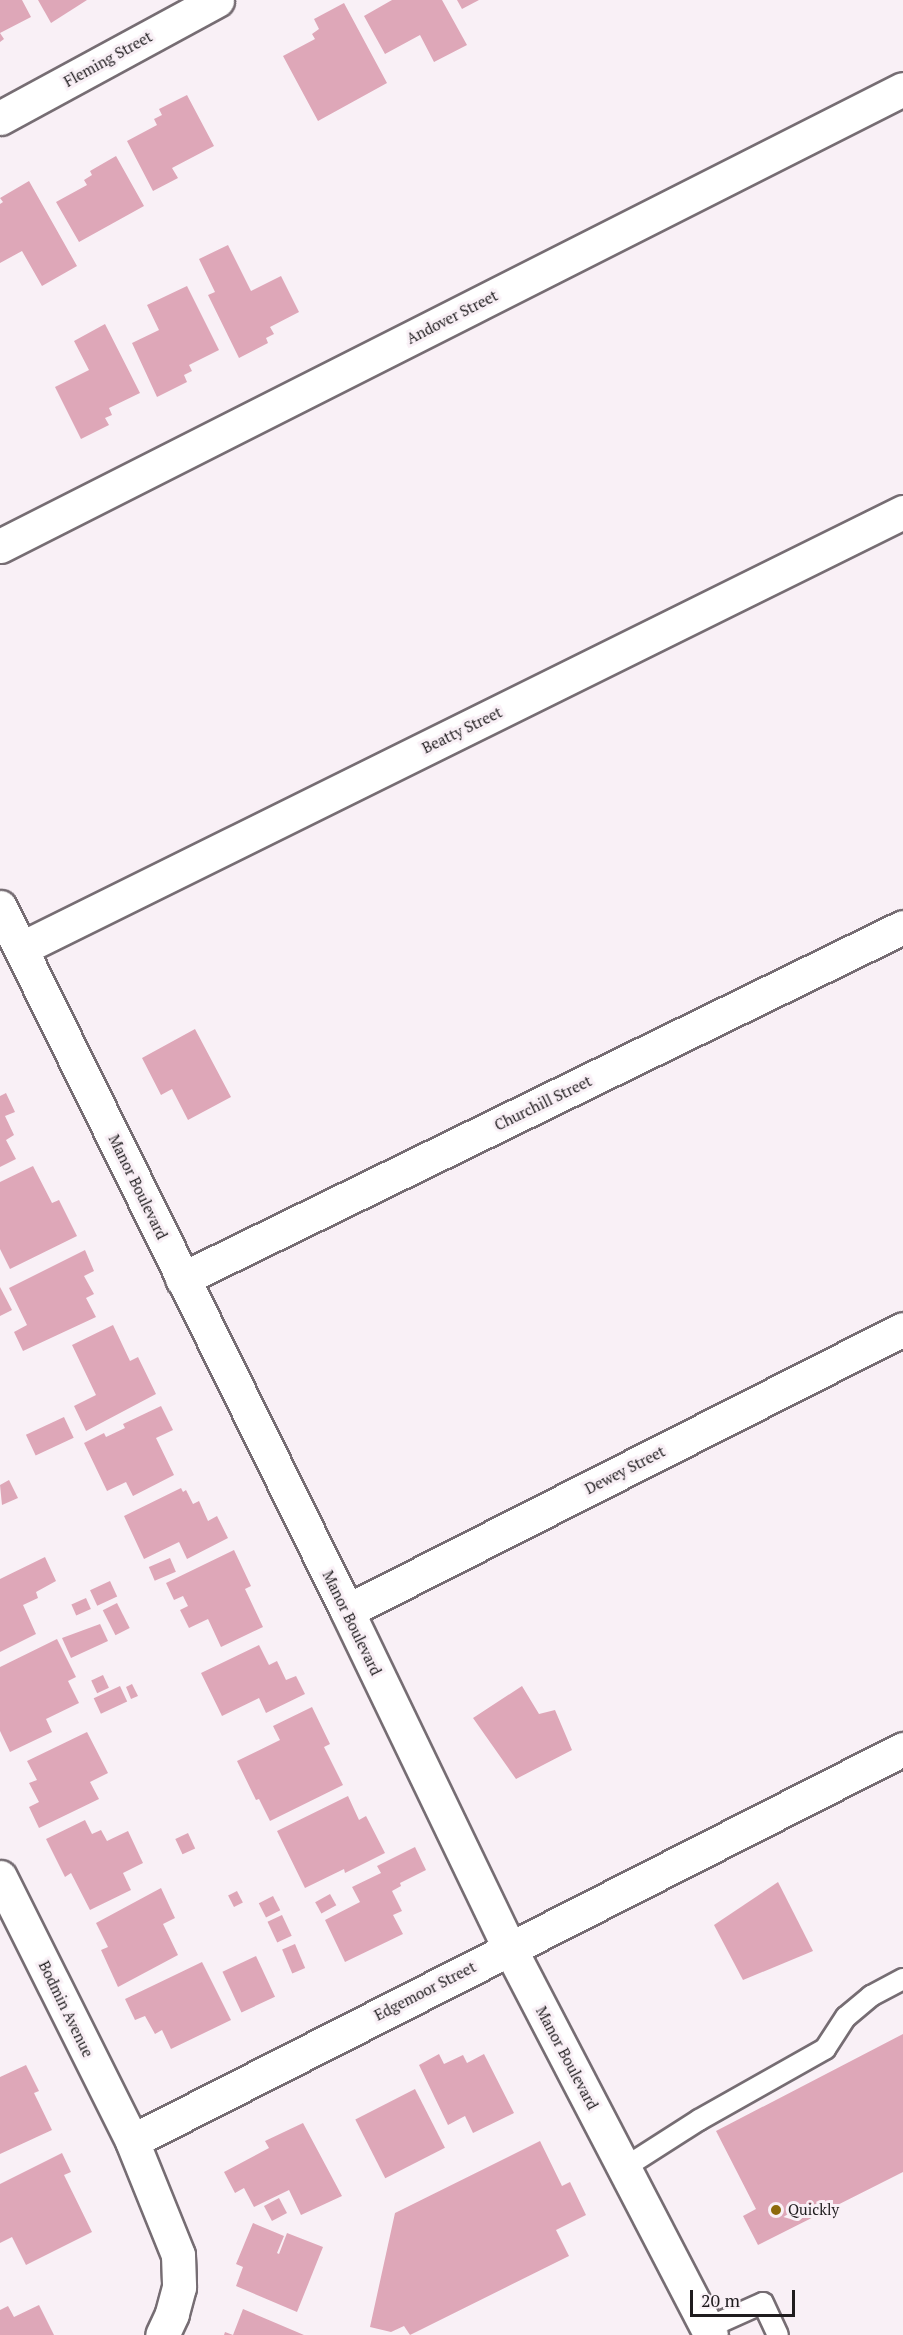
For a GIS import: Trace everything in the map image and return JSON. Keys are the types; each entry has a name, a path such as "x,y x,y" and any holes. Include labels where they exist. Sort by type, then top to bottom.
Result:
{"street":[{"name":"Fleming Street","path":"0,118 217,0"},
{"name":"Andover Street","path":"0,546 903,89"},
{"name":"Beatty Street","path":"22,948 903,512"},
{"name":"Manor Boulevard","path":"0,907 347,1611 509,1947 709,2332"},
{"name":"Churchill Street","path":"182,1279 903,927"},
{"name":"Dewey Street","path":"347,1611 903,1329"},
{"name":"Edgemoor Street","path":"132,2141 509,1947 903,1749"},
{"name":"Bodmin Avenue","path":"0,1876 132,2141"},
{"path":"132,2141 178,2255 179,2287 172,2314 162,2335"}],"lane":[{"path":"624,2168 699,2120 825,2049 846,2017 871,1996 903,1979"},
{"path":"709,2332 763,2303 778,2335"}],"building":[{"path":"0,0 22,0 31,17 0,33"},
{"path":"38,0 87,0 51,23"},
{"path":"392,0 442,0 467,45 434,62 420,35 385,54 364,16"},
{"path":"457,0 479,0 462,9"},
{"path":"344,3 387,83 318,121 283,56 315,39 312,34 319,29 314,19"},
{"path":"187,95 214,146 172,168 178,178 153,191 127,141 157,125 154,119 162,115 159,109"},
{"path":"116,156 144,206 79,242 56,202 87,185 84,180 92,175 90,171"},
{"path":"29,181 77,266 42,286 22,251 0,263 0,204 3,202 0,198"},
{"path":"228,245 251,291 281,276 299,312 270,327 274,334 266,338 268,343 239,358 208,295 215,292 199,259"},
{"path":"187,286 219,350 189,365 192,371 184,375 187,382 157,397 132,343 159,330 147,305"},
{"path":"105,324 140,393 109,408 112,415 105,418 109,425 81,439 55,387 89,370 74,341"},
{"path":"195,1029 231,1097 188,1120 172,1089 161,1095 142,1058"},
{"path":"6,1093 15,1112 5,1116 14,1135 6,1140 16,1159 0,1167 0,1096"},
{"path":"33,1166 52,1203 59,1200 77,1236 10,1269 0,1249 0,1182"},
{"path":"85,1250 94,1271 84,1276 94,1294 86,1298 96,1317 23,1351 14,1332 27,1325 9,1288"},
{"path":"0,1287 12,1310 0,1316"},
{"path":"113,1325 130,1361 138,1357 156,1394 86,1431 74,1406 96,1395 72,1345"},
{"path":"161,1406 173,1430 156,1438 174,1475 133,1496 126,1482 107,1491 84,1443 104,1433 106,1437 125,1428 123,1424"},
{"path":"64,1417 74,1438 36,1456 26,1435"},
{"path":"9,1480 18,1498 2,1505 0,1485"},
{"path":"181,1488 183,1492 186,1490 193,1504 199,1501 208,1521 217,1516 228,1538 187,1559 179,1542 144,1559 124,1516"},
{"path":"234,1550 251,1586 245,1589 263,1627 221,1647 208,1619 189,1628 180,1610 188,1606 183,1596 174,1600 166,1583"},
{"path":"45,1557 56,1581 36,1592 38,1598 23,1605 36,1634 0,1652 0,1579"},
{"path":"170,1558 176,1572 155,1581 149,1567"},
{"path":"110,1581 117,1596 97,1606 90,1590"},
{"path":"86,1598 91,1609 76,1615 71,1605"},
{"path":"117,1603 130,1628 115,1635 103,1610"},
{"path":"100,1624 108,1641 71,1658 62,1638"},
{"path":"57,1639 76,1677 68,1681 79,1703 46,1719 52,1732 10,1752 0,1731 0,1667"},
{"path":"259,1645 269,1665 277,1661 286,1680 296,1676 305,1694 266,1713 259,1698 222,1716 201,1673"},
{"path":"103,1675 109,1688 97,1693 91,1680"},
{"path":"132,1684 138,1696 131,1699 126,1687"},
{"path":"120,1686 127,1701 101,1714 94,1698"},
{"path":"522,1686 539,1714 555,1710 572,1750 516,1779 473,1718"},
{"path":"312,1707 330,1744 324,1747 343,1785 270,1821 259,1799 256,1800 237,1761 280,1740 273,1726"},
{"path":"87,1732 108,1773 90,1782 99,1799 39,1828 29,1807 39,1802 29,1783 37,1780 27,1761"},
{"path":"348,1796 359,1820 366,1816 385,1853 345,1873 344,1869 305,1888 277,1831"},
{"path":"85,1820 92,1834 101,1830 107,1841 128,1831 143,1863 123,1873 131,1890 90,1910 71,1873 65,1877 46,1839"},
{"path":"188,1833 195,1848 182,1854 175,1839"},
{"path":"415,1847 426,1870 400,1883 401,1886 392,1891 402,1911 393,1915 403,1934 345,1962 325,1920 360,1902 352,1887 381,1873 377,1866"},
{"path":"778,1882 813,1951 743,1980 714,1925"},
{"path":"161,1888 175,1918 163,1924 178,1955 118,1987 101,1950 108,1947 96,1923"},
{"path":"237,1891 243,1903 234,1907 228,1896"},
{"path":"330,1894 336,1905 321,1914 315,1902"},
{"path":"273,1896 280,1910 266,1918 259,1903"},
{"path":"282,1915 292,1936 277,1943 267,1922"},
{"path":"295,1944 305,1968 292,1973 282,1949"},
{"path":"256,1956 275,1997 241,2012 222,1972"},
{"path":"202,1962 231,2020 171,2049 162,2030 155,2034 145,2016 135,2020 125,1999"},
{"path":"903,2034 903,2172 758,2245 743,2216 756,2209 716,2131"},
{"path":"439,2054 444,2064 463,2055 467,2063 484,2054 514,2113 473,2133 465,2116 448,2125 419,2065"},
{"path":"26,2065 39,2091 34,2093 52,2130 0,2154 0,2077"},
{"path":"415,2089 445,2148 385,2178 355,2119"},
{"path":"303,2123 342,2196 301,2215 289,2190 254,2207 244,2188 235,2193 224,2172 269,2148 265,2141"},
{"path":"540,2141 562,2186 570,2182 586,2215 556,2230 569,2256 410,2335 404,2326 391,2332 370,2327 395,2213"},
{"path":"62,2153 71,2172 64,2175 92,2232 26,2265 12,2237 0,2243 0,2184"},
{"path":"279,2198 287,2213 272,2221 264,2206"},
{"path":"253,2223 284,2236 277,2253 279,2254 287,2233 323,2247 297,2312 236,2286 243,2267 236,2264"},
{"path":"39,2305 54,2335 0,2335 0,2310 8,2306 14,2317"},
{"path":"243,2309 304,2335 233,2335"}],"place":[{"name":"Quickly","path":"776,2210"}]}
